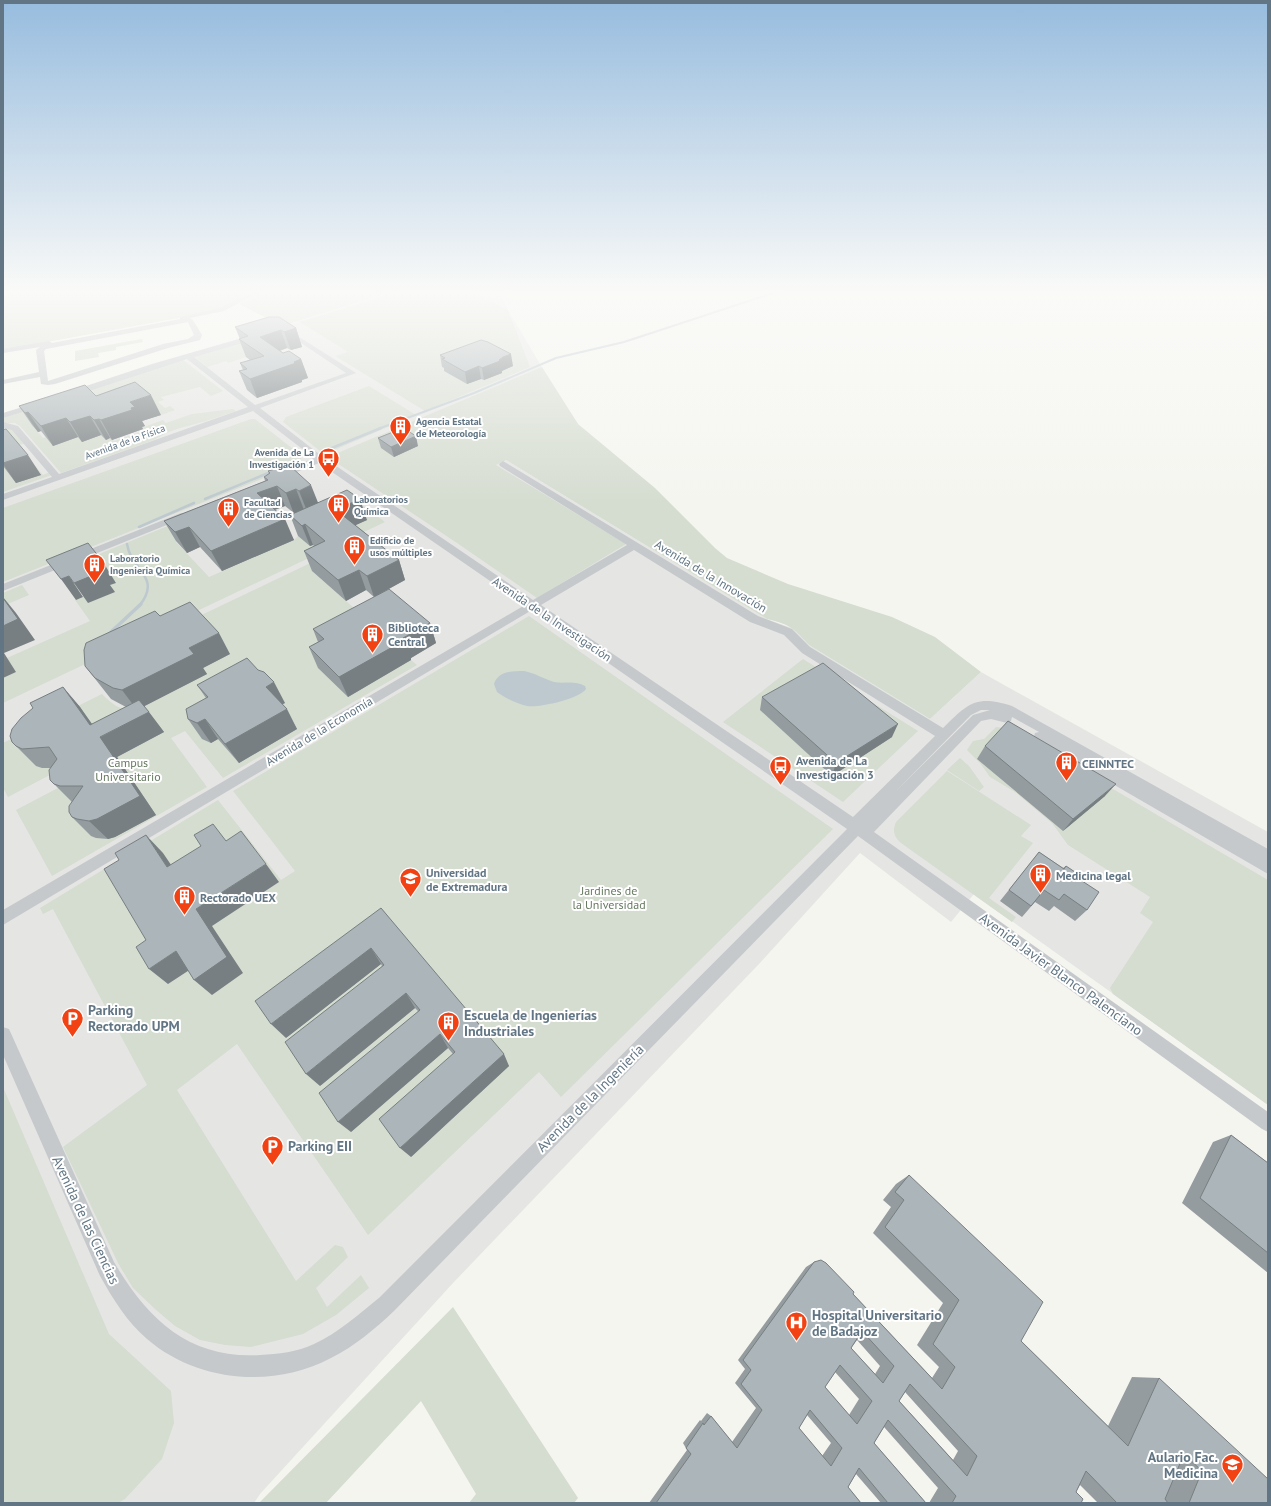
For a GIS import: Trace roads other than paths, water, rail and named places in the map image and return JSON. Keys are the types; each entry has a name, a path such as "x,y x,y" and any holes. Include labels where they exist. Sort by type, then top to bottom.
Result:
{"street":[{"path":"42,362 44,382 53,382 115,362"},
{"path":"66,395 168,362"},
{"name":"Avenida de la Investigación","path":"196,362 320,460 859,829"},
{"name":"Avenida de la Física","path":"3,497 352,373 332,362"},
{"path":"3,382 43,374"},
{"path":"3,416 44,402"},
{"path":"3,425 15,428 58,478"},
{"path":"270,480 320,460"},
{"name":"Avenida de la Innovación","path":"504,464 754,619 788,632 806,650 944,735"},
{"path":"3,588 192,511"},
{"name":"Avenida de la Economía","path":"3,918 635,545"},
{"path":"859,829 944,735 974,707 989,705 1008,709 1268,856"},
{"path":"859,829 978,718 984,715 995,714 1010,719 1268,868"},
{"name":"Avenida Javier Blanco Palenciano","path":"859,829 1268,1123"},
{"name":"Avenida de la Ingeniería","path":"312,1356 332,1346 352,1333 387,1304 859,829"},
{"name":"Avenida de las Ciencias","path":"3,1035 107,1270 127,1302 140,1317 155,1332 177,1348 202,1359 225,1365 248,1367 281,1364 312,1356"}],"waterway":[{"path":"378,429 474,393 546,362"},
{"path":"327,450 381,428"},
{"path":"285,467 293,464"},
{"path":"205,499 273,471"},
{"path":"139,527 194,503"},
{"path":"127,544 134,561 147,580 148,587 146,595 140,605"},
{"path":"111,632 140,605"}],"place":[{"name":"Agencia Estatal de Meteorología","path":"400,446"},
{"name":"Avenida de La Investigación 1","path":"329,478"},
{"name":"Laboratorios Química","path":"339,524"},
{"name":"Facultad de Ciencias","path":"228,528"},
{"name":"Edificio de usos múltiples","path":"355,566"},
{"name":"Laboratorio Ingenieria Química","path":"94,584"},
{"name":"Biblioteca Central","path":"372,654"},
{"name":"CEINNTEC","path":"1066,782"},
{"name":"Avenida de La Investigación 3","path":"781,786"},
{"name":"Medicina legal","path":"1040,894"},
{"name":"Universidad de Extremadura","path":"411,898"},
{"name":"Rectorado UEX","path":"184,916"},
{"name":"Parking Rectorado UPM","path":"73,1038"},
{"name":"Escuela de Ingenierías Industriales","path":"448,1042"},
{"name":"Parking EII","path":"272,1166"},
{"name":"Hospital Universitario de Badajoz","path":"797,1342"},
{"name":"Aulario Fac. Medicina","path":"1233,1484"}],"park label":[{"name":"Campus Universitario","path":"128,769"},
{"name":"Jardines de la Universidad","path":"609,897"}]}
